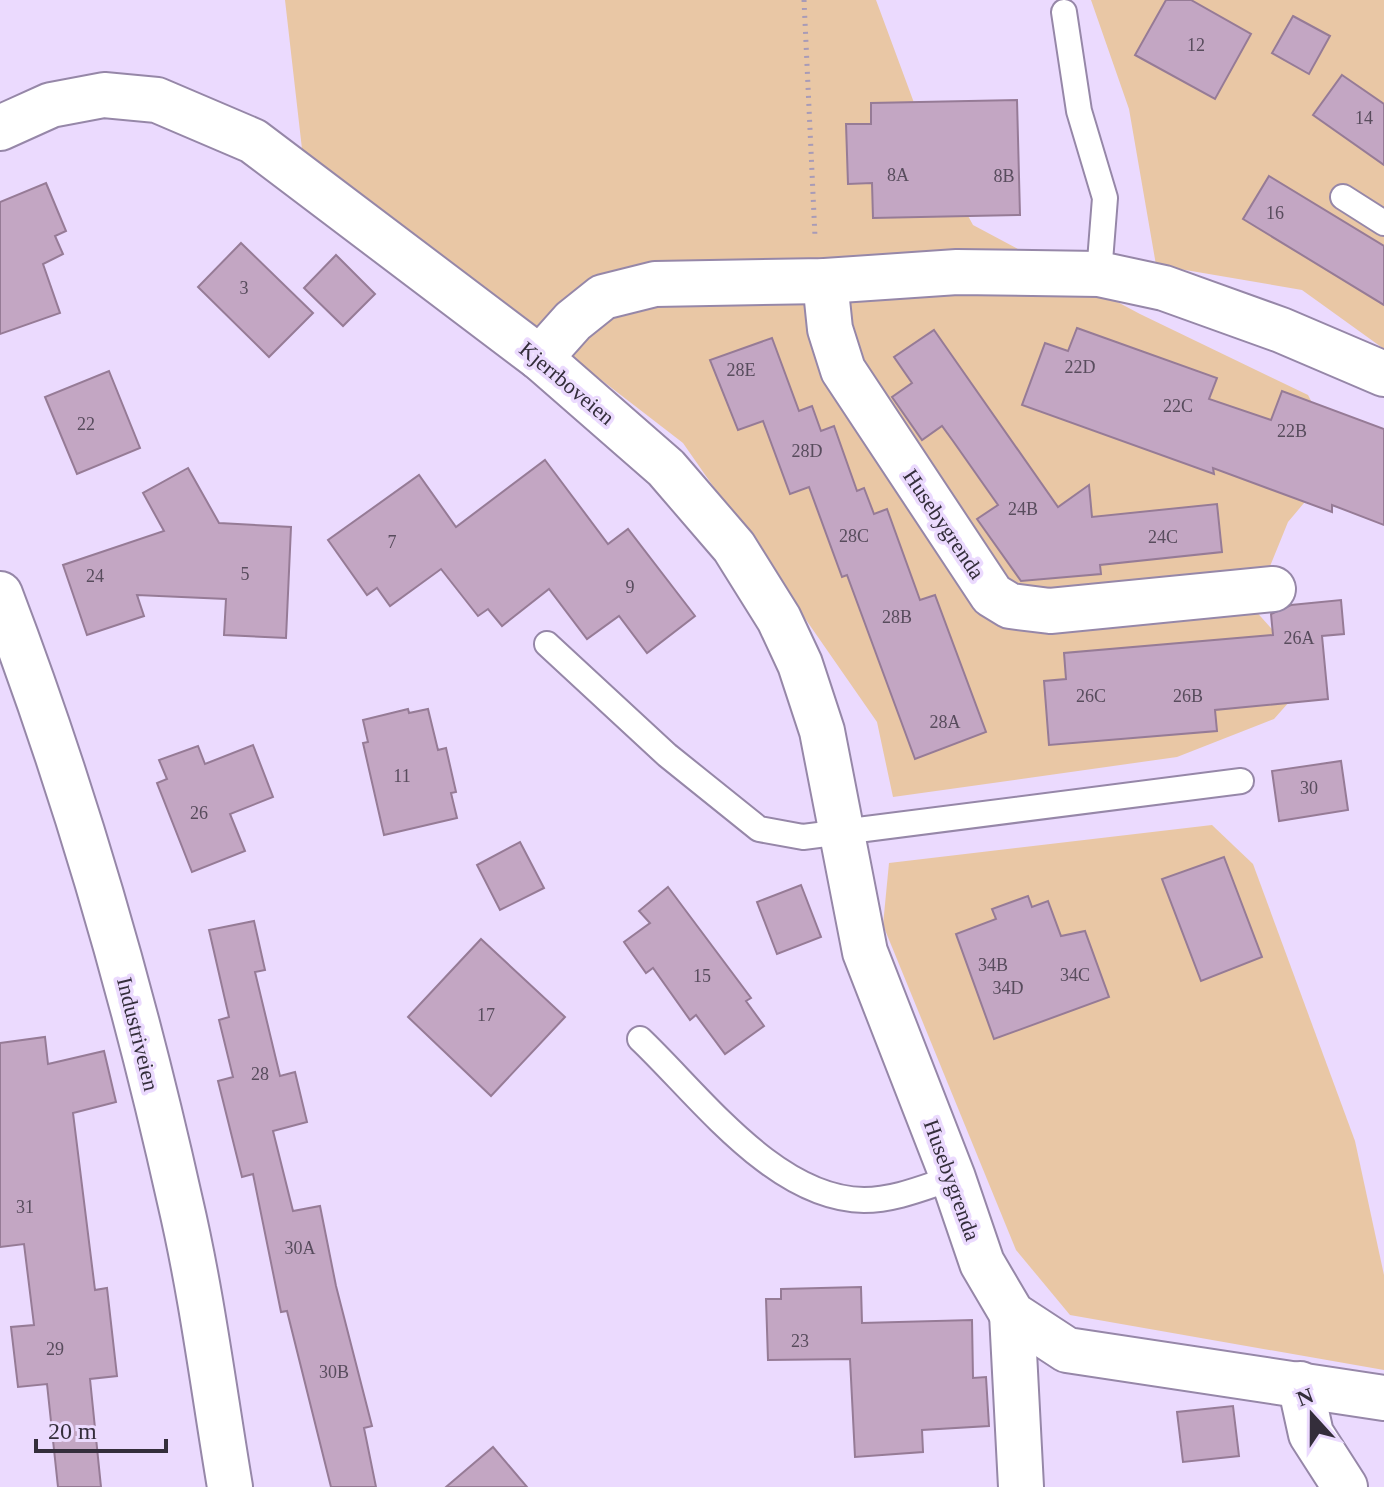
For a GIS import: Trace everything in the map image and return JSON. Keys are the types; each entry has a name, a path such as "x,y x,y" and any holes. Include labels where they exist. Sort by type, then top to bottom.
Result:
{"street":[{"name":"Kjerrboveien","path":"0,128 51,105 104,95 157,100 253,141 540,358 666,468 734,547 779,619 800,664 822,731 865,952"},
{"path":"540,358 573,321 603,297 655,284 825,281 957,272 1099,274 1164,288 1281,330 1384,374"},
{"name":"Husebygrenda","path":"825,281 830,329 843,370 992,595 1010,606 1050,611 1273,589"},
{"name":"Industriveien","path":"0,594 34,684 105,906 181,1203 230,1487"},
{"name":"Husebygrenda","path":"865,952 953,1178 982,1263 1012,1314 1067,1350 1384,1398"},
{"name":"Husebygrenda","path":"1012,1314 1021,1487"},
{"path":"1300,1384 1311,1434 1345,1487"}],"lane":[{"path":"1064,12 1079,111 1105,198 1099,274"},
{"path":"1343,197 1384,223"},
{"path":"547,644 667,755 759,829 803,837 1241,781"},
{"path":"640,1039 749,1148 773,1168 816,1190 846,1198 883,1198 953,1178"}],"path":[{"path":"804,0 815,236 825,281"}],"shaded area":[{"path":"285,0 876,0 930,146 973,225 1140,314 1308,395 1341,459 1288,522 1253,608 1313,675 1274,719 1177,757 893,797 877,722 683,443 302,149"},
{"path":"1091,0 1384,0 1384,349 1302,290 1156,265 1129,109"},
{"path":"1212,825 1253,864 1355,1141 1384,1275 1384,1370 1070,1315 1016,1250 883,925 889,863"}],"building":[{"path":"1166,0 1191,0 1251,34 1215,99 1135,55"},
{"path":"1293,16 1330,36 1309,74 1272,53"},
{"path":"1342,75 1384,104 1384,165 1313,115"},
{"path":"1017,100 1020,215 873,218 872,183 848,184 846,124 871,124 871,103"},
{"path":"1269,176 1384,246 1384,305 1243,219"},
{"path":"46,183 66,231 55,236 63,254 43,264 60,313 0,334 0,202"},
{"path":"241,243 313,313 269,357 198,287"},
{"path":"336,255 375,294 343,326 304,288"},
{"path":"1077,328 1217,378 1209,399 1271,420 1282,391 1384,429 1384,525 1332,505 1332,512 1213,468 1214,474 1022,405 1045,343 1068,351"},
{"path":"934,330 1058,507 1089,485 1092,517 1217,504 1222,552 1100,565 1101,574 1021,581 977,519 998,505 942,426 922,440 892,397 912,383 894,357"},
{"path":"772,338 799,411 812,406 821,431 834,426 857,491 864,488 874,514 887,509 920,600 935,595 986,732 915,759 847,575 842,577 809,487 790,494 763,421 738,430 710,360"},
{"path":"109,371 140,448 77,474 45,397"},
{"path":"545,460 608,544 628,529 695,616 647,653 619,616 587,639 549,589 502,626 488,609 478,616 441,569 390,606 377,588 367,595 328,540 419,475 456,527"},
{"path":"188,468 219,523 291,527 286,638 224,635 226,599 137,595 144,616 87,635 63,565 164,531 143,493"},
{"path":"1341,600 1344,634 1322,636 1328,699 1215,710 1217,731 1049,745 1044,681 1066,679 1064,653 1273,635 1271,614 1291,605"},
{"path":"408,709 409,713 428,709 438,750 446,748 456,792 451,793 457,818 384,835 363,743 368,742 363,720"},
{"path":"253,745 273,797 230,814 245,851 192,872 157,783 167,779 159,760 198,746 205,764"},
{"path":"1341,761 1348,810 1279,821 1272,771"},
{"path":"520,842 544,888 500,910 477,865"},
{"path":"1224,857 1262,957 1201,981 1162,879"},
{"path":"801,885 821,937 777,954 757,902"},
{"path":"668,887 751,998 746,1001 764,1026 725,1054 696,1015 690,1020 653,968 646,973 624,942 650,923 639,911"},
{"path":"1028,896 1032,907 1048,901 1061,936 1085,931 1109,997 994,1039 956,934 996,919 992,909"},
{"path":"254,921 265,970 255,972 280,1076 295,1072 307,1122 273,1131 293,1211 320,1206 336,1286 372,1426 364,1428 376,1487 331,1487 287,1311 281,1312 253,1174 242,1177 218,1081 233,1077 219,1020 229,1017 209,930"},
{"path":"481,939 565,1017 491,1096 408,1017"},
{"path":"45,1037 48,1064 104,1051 116,1102 73,1113 95,1290 107,1288 117,1376 90,1379 101,1487 58,1487 47,1384 18,1387 11,1327 34,1325 24,1244 0,1247 0,1043"},
{"path":"861,1287 862,1323 972,1320 973,1378 986,1377 989,1426 922,1430 923,1452 855,1457 850,1359 768,1360 766,1299 781,1299 781,1289"},
{"path":"1233,1406 1239,1456 1183,1462 1177,1412"},
{"path":"493,1447 527,1487 446,1487"}]}
